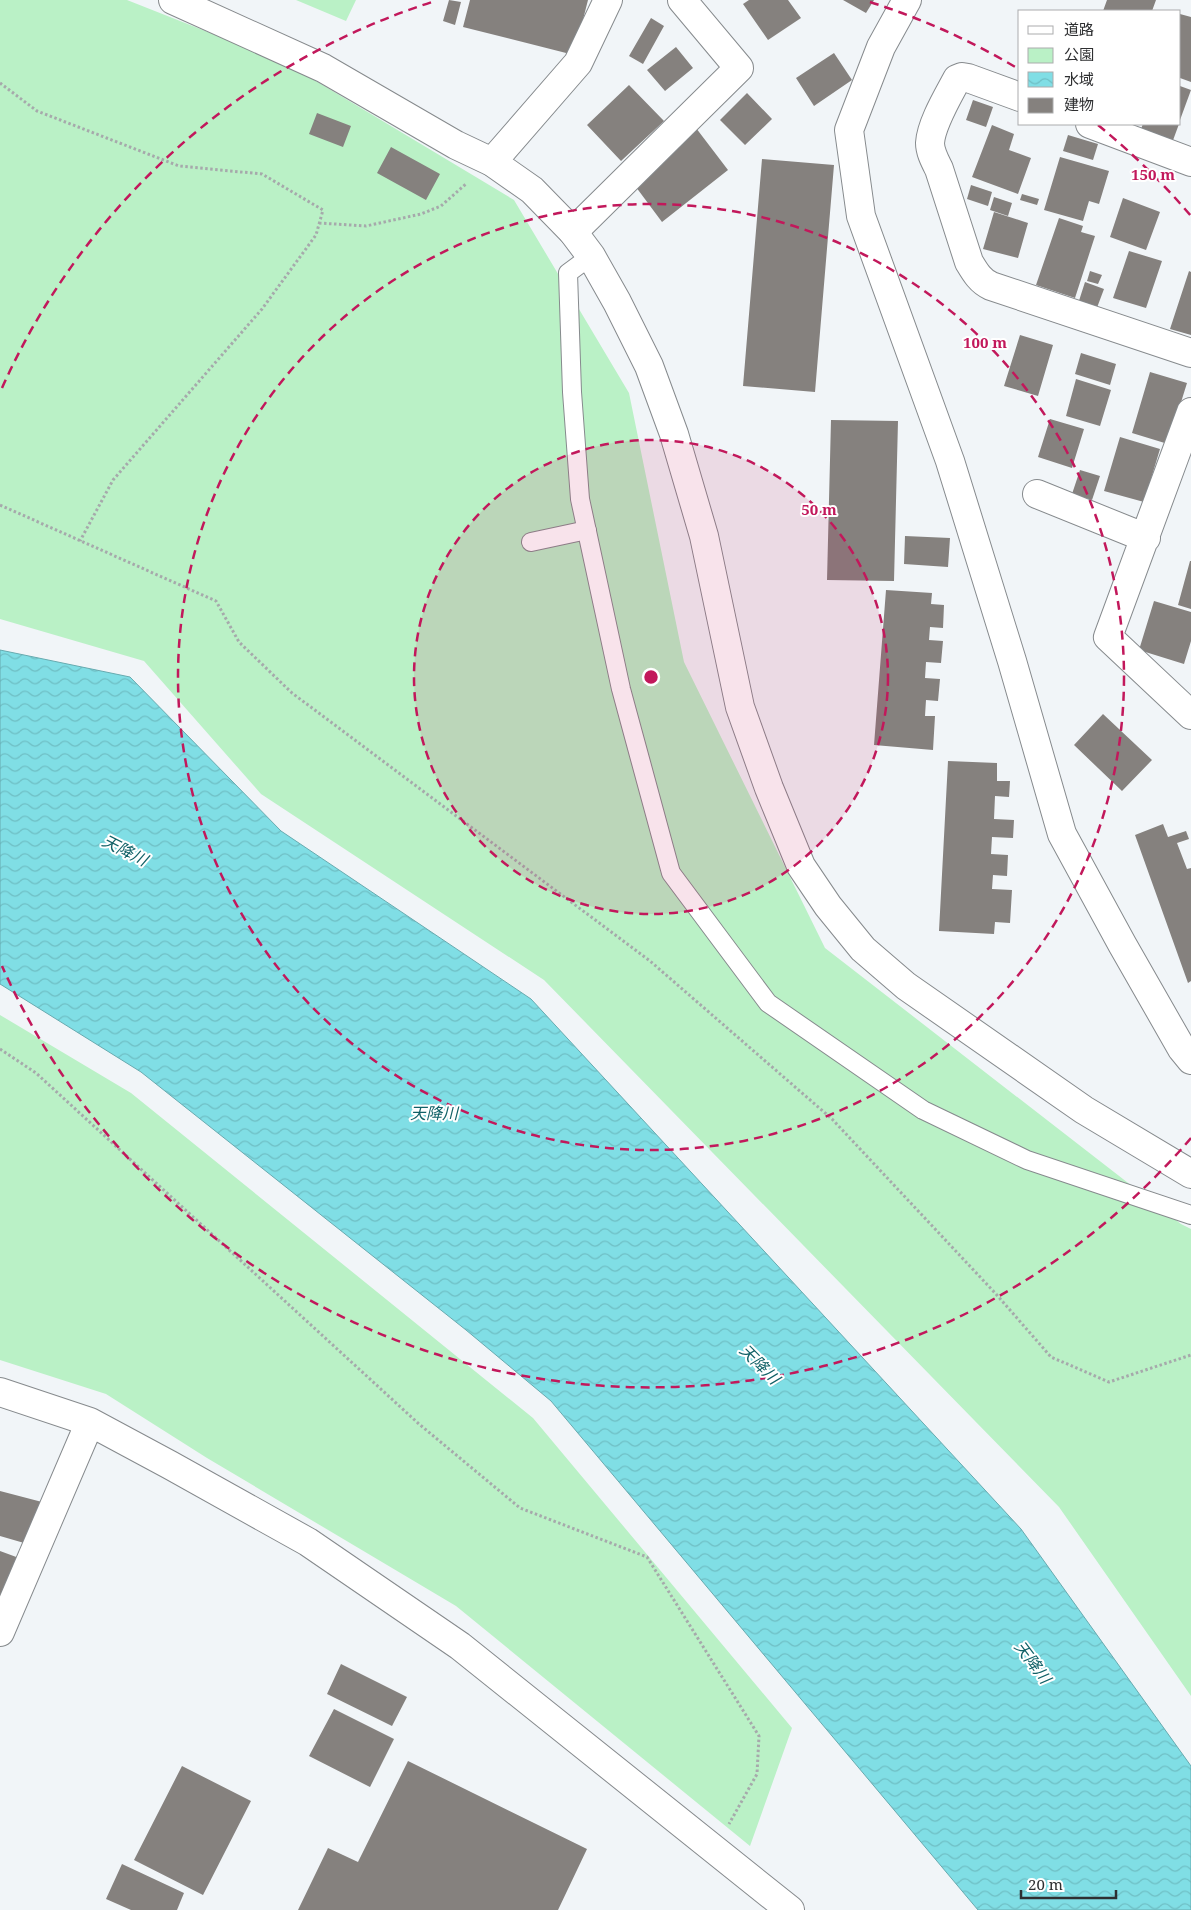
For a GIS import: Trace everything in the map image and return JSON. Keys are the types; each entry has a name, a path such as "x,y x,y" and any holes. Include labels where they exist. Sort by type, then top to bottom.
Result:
{"street":[{"path":"172,0 323,68 456,145 496,165 532,190 573,232 590,256 617,302 649,366 674,434 704,536 740,707 769,788 801,866 828,906 863,949 906,986 1084,1110 1191,1174"},
{"path":"496,165 578,63 608,0"},
{"path":"573,232 739,68 682,0"},
{"path":"907,0 881,47 849,130 861,216 950,461 1012,661 1062,834 1126,952 1182,1049 1191,1060"},
{"path":"1018,96 962,77 957,79 933,130 930,145 932,155 939,169 969,262 977,275 982,282 991,286 1191,353"},
{"path":"1093,125 1191,162"},
{"path":"1191,412 1108,637 1191,716"},
{"path":"1037,494 1146,538"},
{"path":"0,1392 90,1422 308,1542 452,1640 790,1910"},
{"path":"0,1632 90,1422"}],"lane":[{"path":"590,256 568,272 573,402 580,499 621,689 672,873 768,1003 923,1110 1027,1160 1191,1215"},
{"path":"531,542 587,530"}],"path":[{"path":"0,84 37,111 179,166 262,174 323,210 316,235 262,310 113,480 80,541"},
{"path":"319,223 366,226 421,214 442,206 464,184 496,165"},
{"path":"0,505 216,601 239,642 292,693 650,962 832,1119 996,1294 1051,1357 1109,1382 1191,1355"},
{"path":"0,1049 36,1073 419,1424 520,1508 647,1557 759,1736 758,1774 713,1848"}],"green space":[{"path":"0,0 127,0 286,63 514,200 629,393 684,662 825,948 1181,1224 1191,1229 1191,1696 1059,1507 544,980 261,794 144,661 0,619"},
{"path":"296,0 356,0 346,21"},
{"path":"0,1015 131,1093 533,1418 792,1728 750,1846 456,1606 207,1458 106,1394 0,1360"}],"water":[{"name":"天降川","path":"0,650 130,677 281,831 531,999 1021,1529 1191,1766 1191,1910 978,1910 551,1401 466,1330 141,1072 0,984"}],"building":[{"path":"449,0 461,2 455,25 443,21"},
{"path":"470,0 588,0 574,55 463,27"},
{"path":"749,0 788,0 801,18 768,40 743,4"},
{"path":"843,0 874,0 866,13"},
{"path":"1107,0 1156,0 1152,10 1103,10"},
{"path":"1181,14 1191,17 1191,82 1181,78"},
{"path":"651,18 664,26 643,64 629,56"},
{"path":"676,47 693,68 665,91 647,70"},
{"path":"834,53 852,80 814,106 796,78"},
{"path":"629,85 664,121 621,161 587,125"},
{"path":"1181,86 1191,90 1181,117"},
{"path":"747,93 772,119 745,145 720,120"},
{"path":"973,100 993,107 986,127 966,120"},
{"path":"317,113 351,126 343,147 309,134"},
{"path":"992,125 1014,134 1009,150 1031,158 1018,194 972,177"},
{"path":"1143,125 1179,125 1172,143 1140,131"},
{"path":"696,128 728,170 662,222 630,179"},
{"path":"1068,135 1098,144 1093,160 1063,151"},
{"path":"391,147 440,174 426,200 377,173"},
{"path":"1060,157 1109,171 1099,204 1089,201 1083,221 1044,210"},
{"path":"762,159 834,165 815,392 743,386"},
{"path":"971,185 992,192 988,206 967,199"},
{"path":"1022,194 1039,199 1037,205 1020,200"},
{"path":"994,197 1012,203 1008,216 990,210"},
{"path":"1123,198 1160,212 1146,250 1110,237"},
{"path":"994,212 1028,223 1018,258 983,249"},
{"path":"1059,218 1083,226 1081,232 1095,236 1075,298 1036,285"},
{"path":"1129,251 1162,261 1146,308 1113,298"},
{"path":"1090,271 1102,275 1098,284 1087,281"},
{"path":"1189,271 1191,272 1191,335 1170,329"},
{"path":"1085,282 1104,289 1095,313 1077,307"},
{"path":"1020,335 1053,345 1038,396 1004,386"},
{"path":"1081,353 1116,364 1110,385 1075,374"},
{"path":"1150,372 1187,383 1168,444 1132,433"},
{"path":"1076,379 1111,390 1100,426 1066,416"},
{"path":"1050,419 1084,429 1072,468 1038,457"},
{"path":"831,420 898,421 894,581 827,580"},
{"path":"1120,437 1160,449 1144,502 1104,491"},
{"path":"1080,470 1100,476 1092,500 1072,494"},
{"path":"905,536 950,538 948,567 904,564"},
{"path":"1191,561 1191,609 1178,605"},
{"path":"886,590 932,593 931,604 944,605 943,628 930,627 929,640 943,641 941,663 926,662 925,678 940,679 938,701 926,700 925,716 935,716 933,750 874,745"},
{"path":"1154,601 1191,612 1191,641 1184,664 1139,650"},
{"path":"1103,714 1152,760 1122,791 1074,745"},
{"path":"948,761 997,763 997,781 1010,781 1009,797 995,796 994,819 1014,820 1013,838 992,837 991,854 1008,855 1007,876 993,875 992,889 1012,890 1010,923 995,922 994,934 939,931"},
{"path":"1163,824 1168,837 1186,831 1189,839 1177,843 1187,869 1191,868 1191,981 1188,983 1135,835"},
{"path":"0,1491 42,1502 31,1545 0,1536"},
{"path":"0,1551 19,1558 0,1604"},
{"path":"341,1664 407,1697 392,1726 327,1694"},
{"path":"334,1709 394,1739 370,1787 309,1756"},
{"path":"408,1761 587,1849 558,1910 298,1910 328,1848 358,1862"},
{"path":"182,1766 251,1801 203,1895 134,1860"},
{"path":"122,1864 184,1893 177,1910 131,1910 106,1899"}]}
